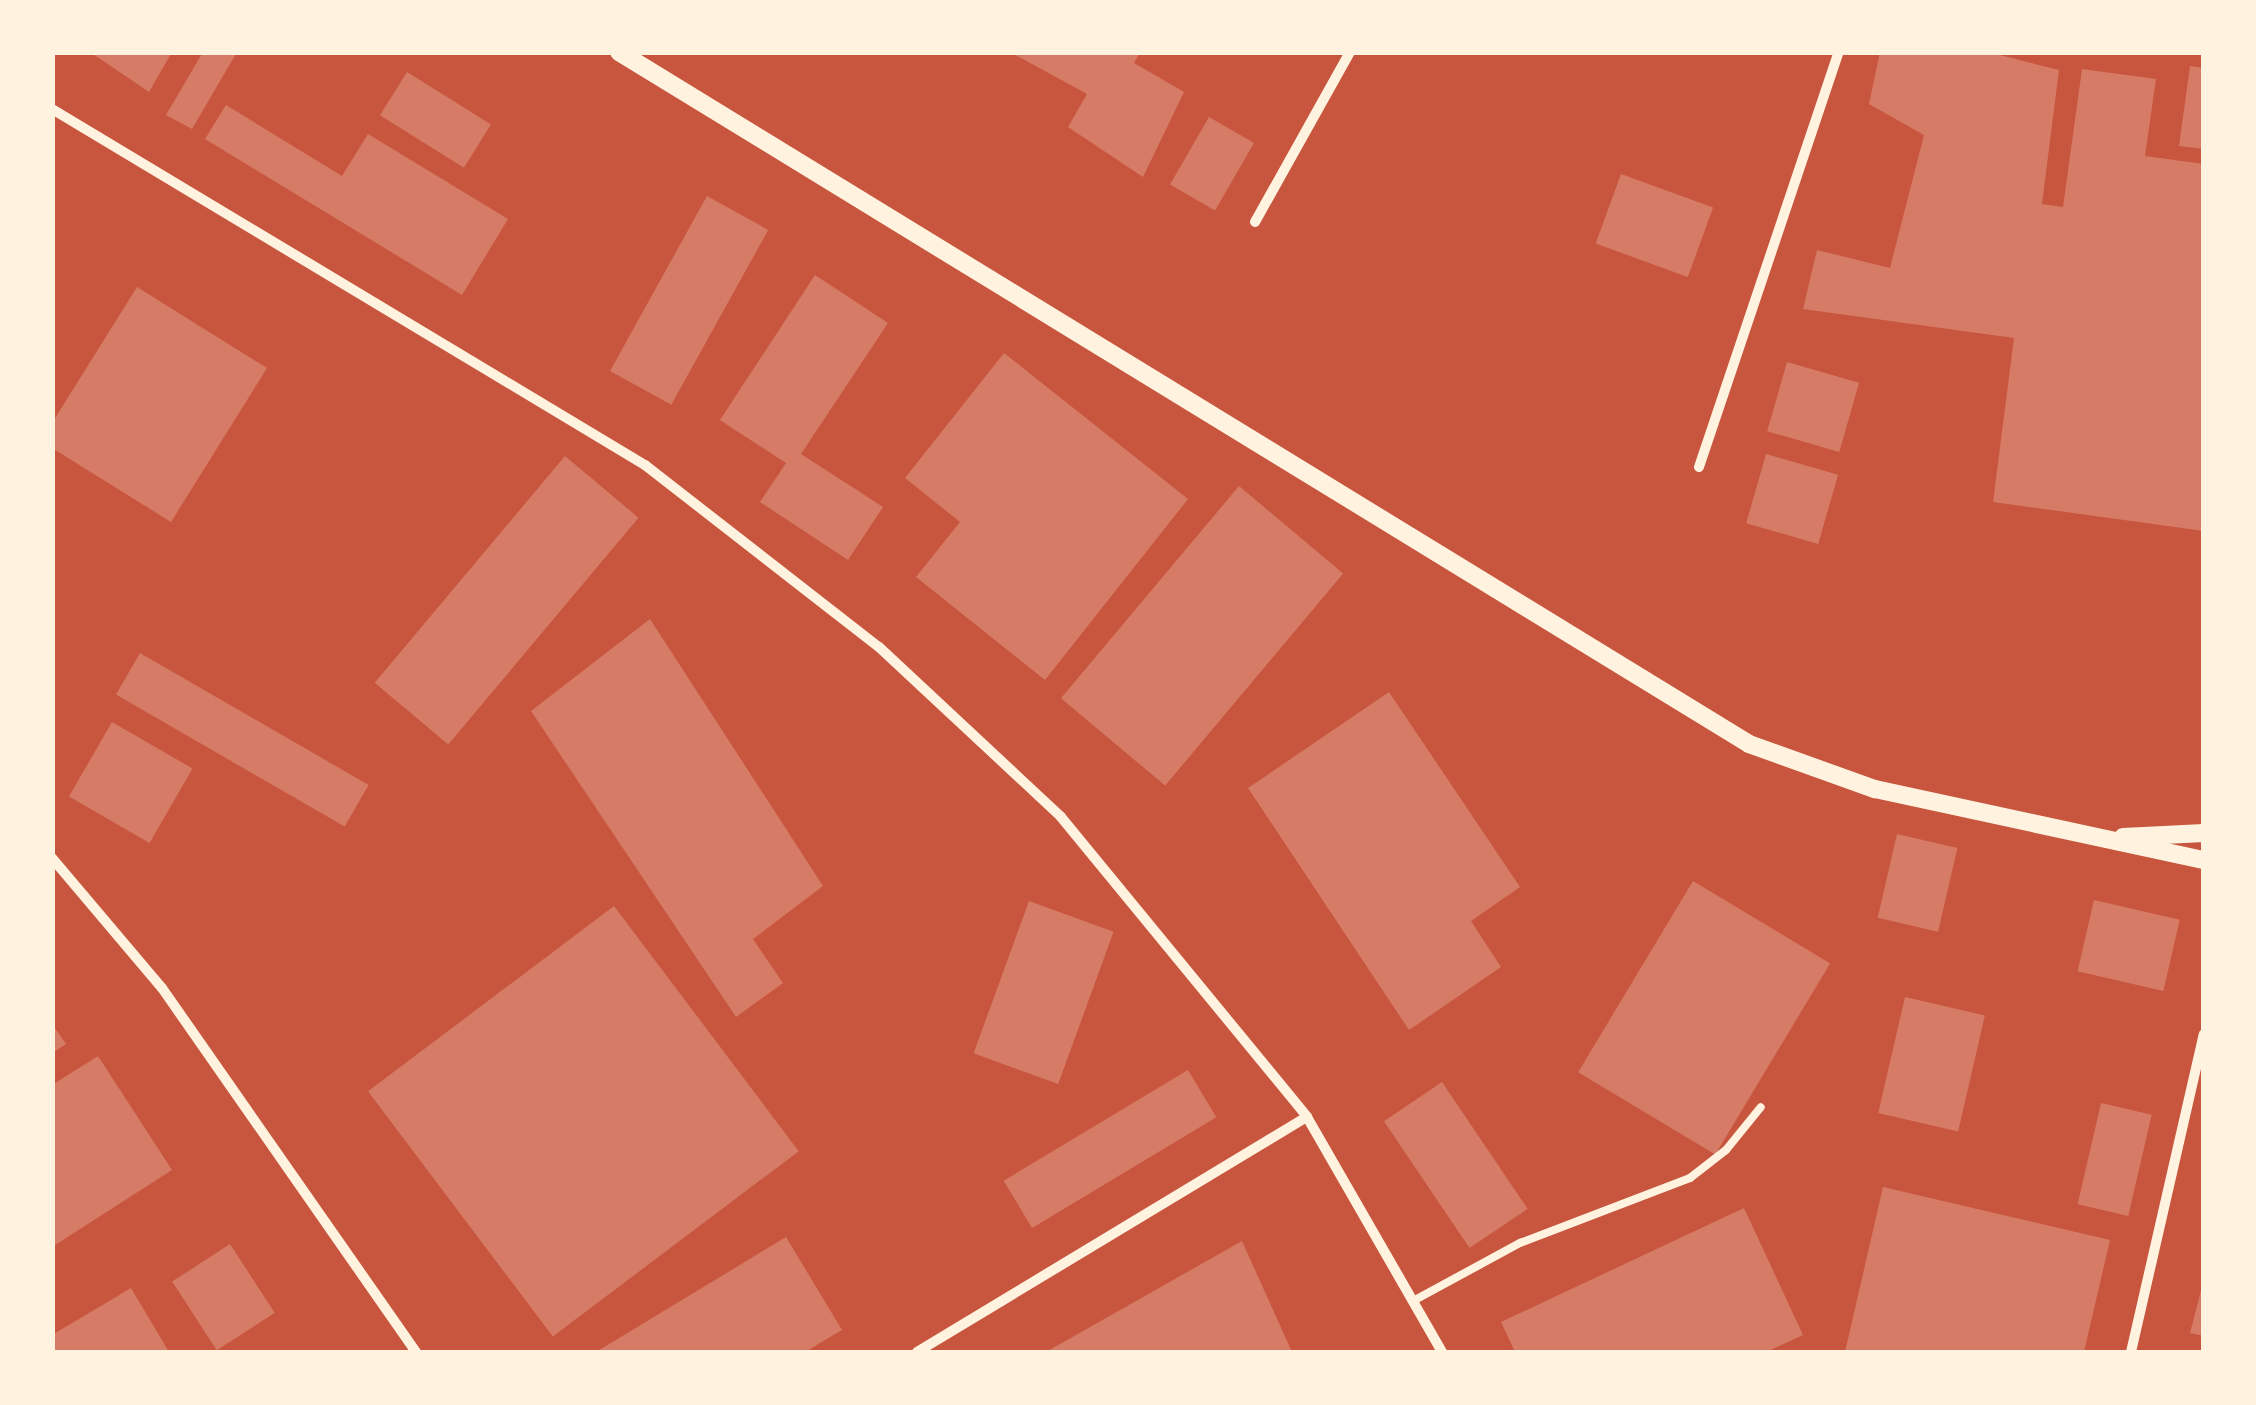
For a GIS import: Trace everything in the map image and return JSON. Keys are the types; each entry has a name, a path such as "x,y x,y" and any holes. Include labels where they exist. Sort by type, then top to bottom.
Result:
{"street":[{"path":"619,52 1749,744 1875,789 2204,860"},
{"path":"1255,222 1350,52"},
{"path":"1699,467 1839,52"},
{"path":"52,109 522,385 752,545 879,648 1061,817 1307,1116 1442,1352"},
{"path":"2098,838 2204,834"},
{"path":"52,858 162,988 327,1216 416,1352"},
{"path":"2131,1352 2204,1034"},
{"path":"917,1352 1307,1116"}],"lane":[{"path":"1413,1302 1520,1244 1690,1178 1726,1150 1761,1108"}],"building":[{"path":"90,52 172,52 149,92"},
{"path":"203,52 237,52 192,129 166,115"},
{"path":"1010,52 1140,52 1134,63 1184,92 1143,177 1068,127 1087,94"},
{"path":"1880,52 1988,52 2059,70 2042,204 2063,207 2082,69 2156,79 2145,156 2204,164 2204,531 1993,502 2014,338 1803,309 1817,250 1890,268 1924,135 1869,104"},
{"path":"2190,66 2204,68 2204,149 2179,146"},
{"path":"407,72 491,124 464,168 380,115"},
{"path":"226,105 342,176 368,134 508,219 462,295 205,139"},
{"path":"1209,117 1254,143 1215,211 1170,185"},
{"path":"1621,174 1713,208 1688,277 1596,244"},
{"path":"707,196 768,230 671,405 610,371"},
{"path":"815,275 888,323 801,454 883,507 848,560 760,502 786,463 720,420"},
{"path":"137,287 267,368 171,522 52,448 52,423"},
{"path":"1004,353 1188,499 1045,680 916,577 960,522 905,478"},
{"path":"1787,362 1859,383 1839,452 1767,431"},
{"path":"1766,454 1838,475 1818,544 1746,523"},
{"path":"565,456 639,518 448,744 375,683"},
{"path":"1239,486 1343,573 1165,786 1061,698"},
{"path":"650,619 823,886 753,939 783,983 736,1017 531,711"},
{"path":"140,653 369,785 345,827 116,695"},
{"path":"1389,692 1520,887 1471,921 1501,967 1409,1030 1248,788"},
{"path":"112,722 193,768 150,843 69,796"},
{"path":"1897,834 1957,848 1938,932 1878,918"},
{"path":"1693,881 1830,963 1715,1155 1578,1072"},
{"path":"2094,900 2180,920 2163,991 2078,971"},
{"path":"1029,901 1114,932 1058,1084 974,1053"},
{"path":"614,906 799,1151 553,1337 368,1091"},
{"path":"1905,997 1985,1015 1958,1131 1878,1113"},
{"path":"52,1024 66,1044 52,1053"},
{"path":"98,1056 172,1170 52,1247 52,1085"},
{"path":"1188,1070 1216,1117 1032,1228 1004,1181"},
{"path":"1442,1082 1528,1209 1470,1248 1384,1121"},
{"path":"2101,1103 2152,1115 2128,1216 2078,1204"},
{"path":"1883,1187 2110,1240 2084,1352 1845,1352"},
{"path":"1744,1208 1803,1335 1766,1352 1515,1352 1501,1322"},
{"path":"786,1237 842,1330 805,1352 596,1352"},
{"path":"1242,1241 1292,1352 1046,1352"},
{"path":"230,1244 275,1313 217,1350 172,1282"},
{"path":"2204,1287 2204,1336 2190,1333"},
{"path":"131,1288 169,1352 52,1352 52,1335"}]}
